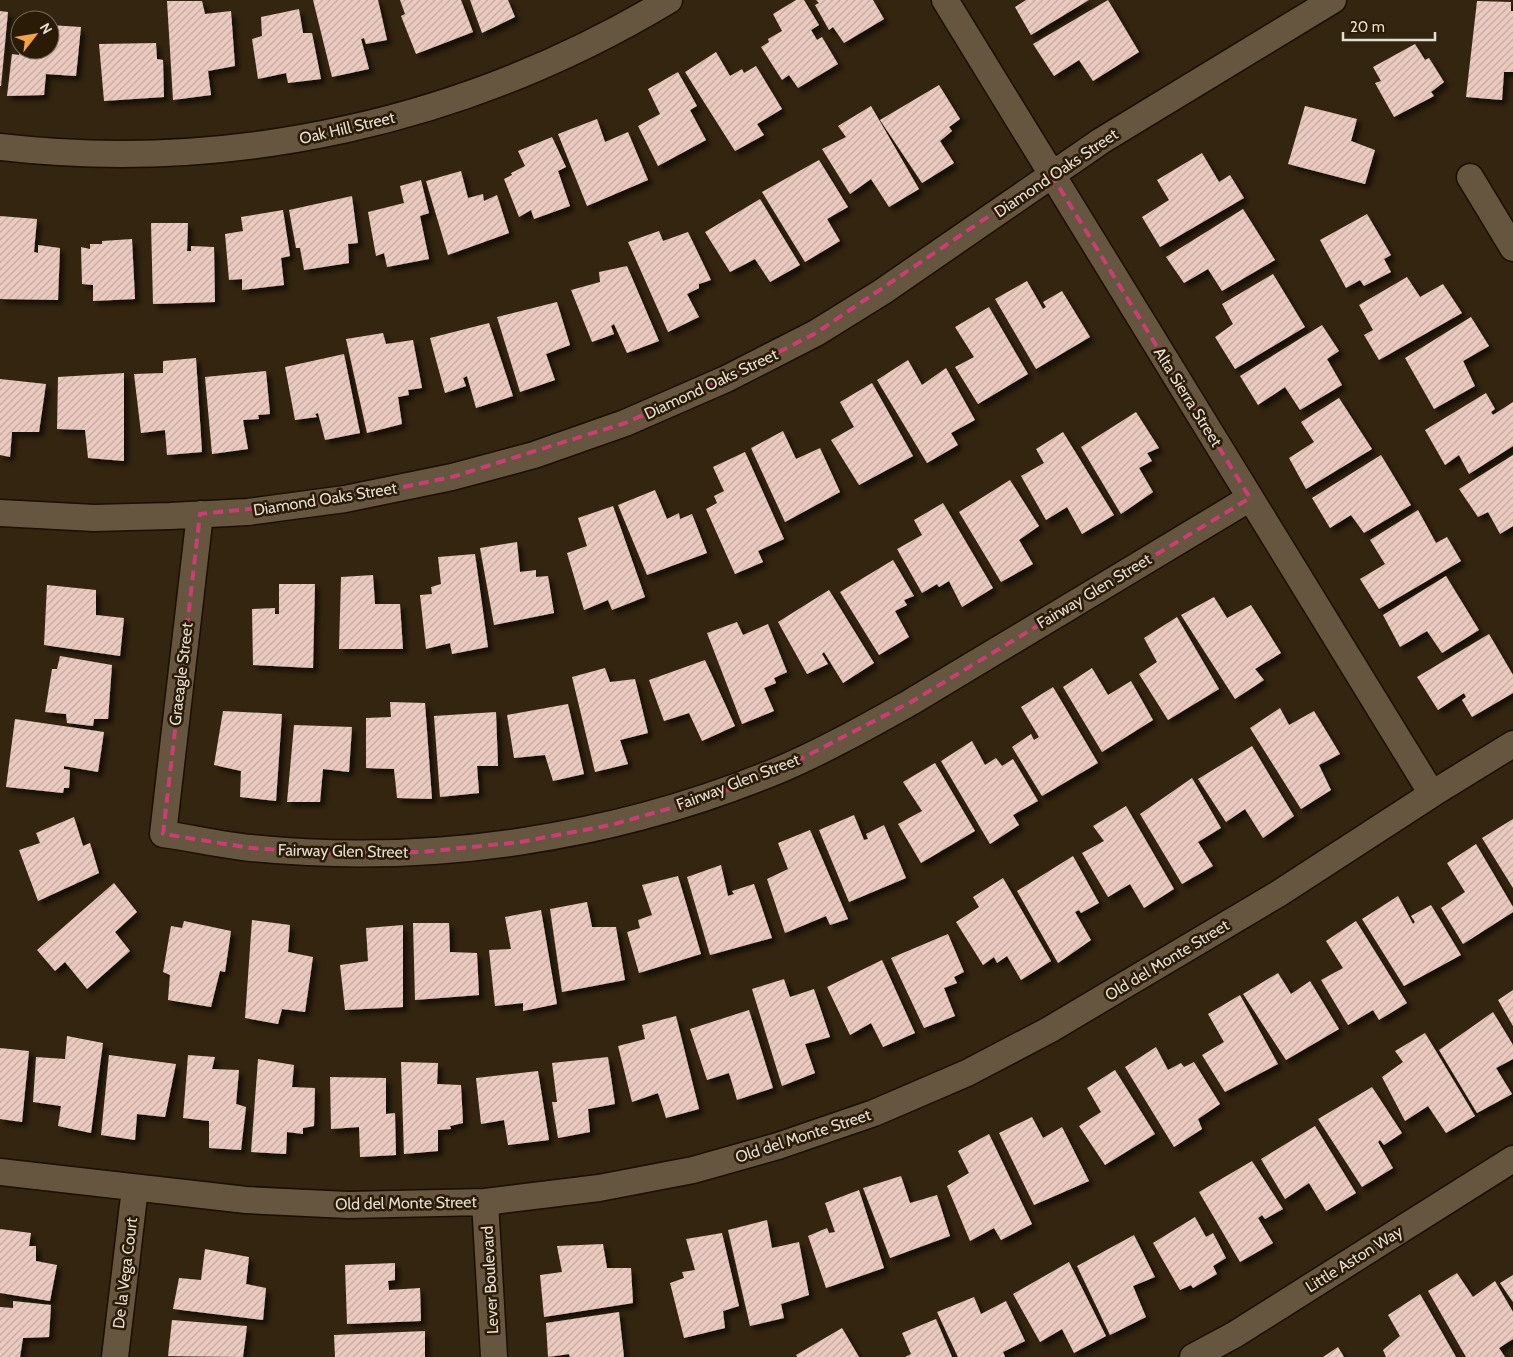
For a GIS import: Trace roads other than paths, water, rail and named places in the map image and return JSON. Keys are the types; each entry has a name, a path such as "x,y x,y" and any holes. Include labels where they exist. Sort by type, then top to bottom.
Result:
{"street":[{"name":"Oak Hill Street","path":"0,147 107,154 170,153 292,140 378,122 464,98 558,59 630,24 669,0"},
{"name":"Alta Sierra Street","path":"945,0 1432,794"},
{"name":"Diamond Oaks Street","path":"0,514 94,518 248,512 345,499 452,477 534,454 625,423 726,379 816,333 882,292 1101,141 1333,0"},
{"path":"1470,177 1513,248"},
{"name":"Fairway Glen Street","path":"163,834 250,848 334,853 423,852 520,842 611,825 696,800 779,770 859,731 919,697 1250,498"},
{"name":"Graeagle Street","path":"163,834 200,514"},
{"name":"Old del Monte Street","path":"0,1172 246,1200 348,1205 485,1202 599,1188 693,1170 778,1146 874,1113 967,1073 1049,1030 1278,894 1513,744"},
{"name":"Little Aston Way","path":"1194,1357 1234,1335 1513,1160"},
{"name":"De la Vega Court","path":"115,1357 135,1188"},
{"name":"Lever Boulevard","path":"485,1202 494,1357"}]}
